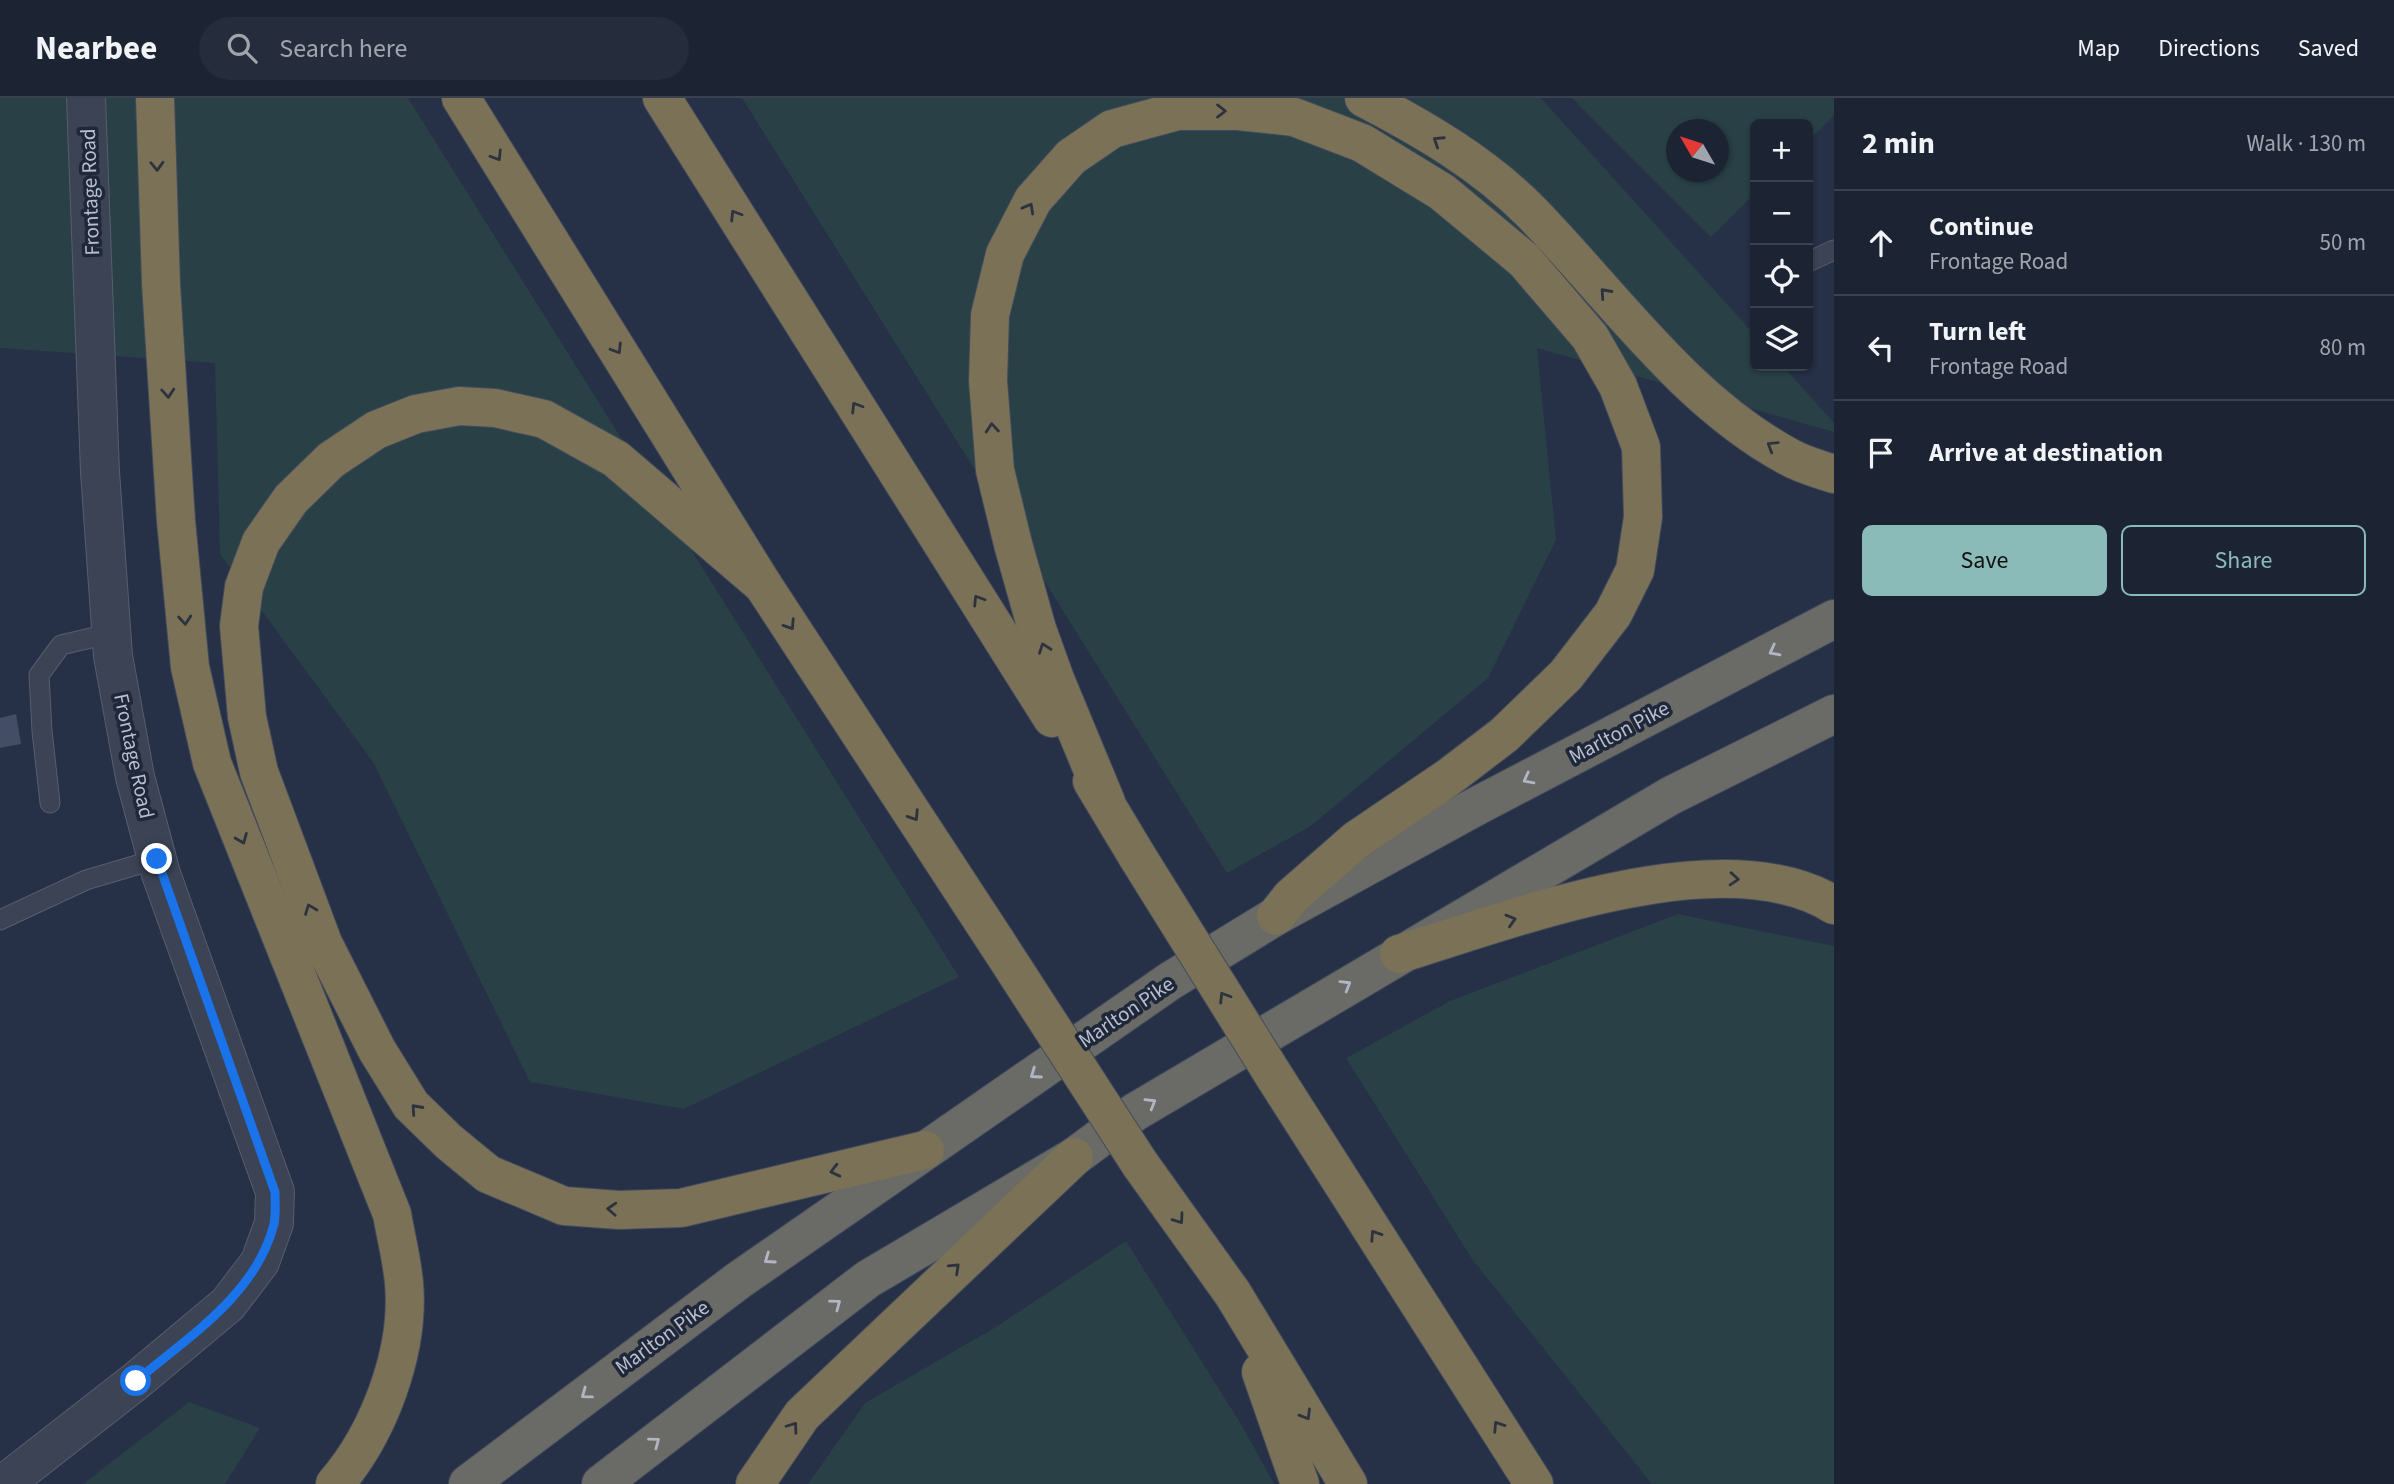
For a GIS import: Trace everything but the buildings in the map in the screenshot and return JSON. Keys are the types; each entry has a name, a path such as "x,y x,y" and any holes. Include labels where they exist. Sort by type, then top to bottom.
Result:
{"highway":[{"path":"155,98 161,284 176,521 190,667 212,763 392,1214 404,1284 403,1335 382,1409 350,1467 335,1484"},
{"path":"461,98 763,584 1140,1164 1233,1294 1348,1484"},
{"path":"662,98 1106,803 1178,925 1535,1480"},
{"path":"1364,98 1456,153 1505,189 1529,210 1700,393 1743,428 1790,458 1834,474"},
{"path":"1106,803 1037,629 995,470 988,381 990,315 1005,254 1033,200 1071,157 1112,129 1178,111 1238,111 1294,117 1362,143 1443,192 1524,260 1590,337 1618,386 1641,447 1643,517 1635,570 1614,614 1566,675 1504,735 1356,840 1291,897 1276,916"},
{"path":"763,584 616,459 544,419 495,408 459,406 416,414 376,430 331,460 291,499 261,542 244,587 239,625 247,717 259,772 323,943 377,1051 411,1105 449,1143 488,1174 564,1206 619,1210 681,1208 925,1150"},
{"name":"Marlton Pike","path":"468,1484 728,1288 1170,981 1276,916 1475,807 1834,619"},
{"path":"601,1484 868,1279 1074,1157 1135,1112 1670,796 1834,714"},
{"path":"1399,954 1589,897 1672,881 1719,878 1772,882 1821,897 1834,905"},
{"path":"755,1484 802,1415 1074,1157"},
{"path":"1233,1294 1300,1484"}],"street":[{"name":"Frontage Road","path":"4,1484 136,1381 228,1304 260,1262 274,1223 275,1192 157,859 135,777 113,656 100,472 86,98"}],"lane":[{"path":"1813,260 1834,250"},
{"path":"50,803 39,675 61,645 112,633"},
{"path":"0,920 86,880 157,859"}],"green space":[{"path":"0,98 408,98 959,977 684,1109 530,1082 373,762 220,554 215,363 0,348"},
{"path":"742,98 1541,98 1750,329 1750,371 1787,371 1834,423 1834,432 1537,348 1556,540 1488,678 1311,826 1227,873"},
{"path":"1572,98 1834,98 1834,115 1813,136 1813,119 1750,119 1750,198 1711,237"},
{"path":"1678,914 1834,946 1834,1484 1652,1484 1472,1259 1346,1058 1450,1001"},
{"path":"1126,1241 1241,1424 1274,1484 808,1484 865,1403 994,1328"},
{"path":"189,1402 260,1428 225,1484 83,1484"}],"route":[{"path":"136,1381 228,1304 260,1262 274,1223 275,1192 157,859"}]}
